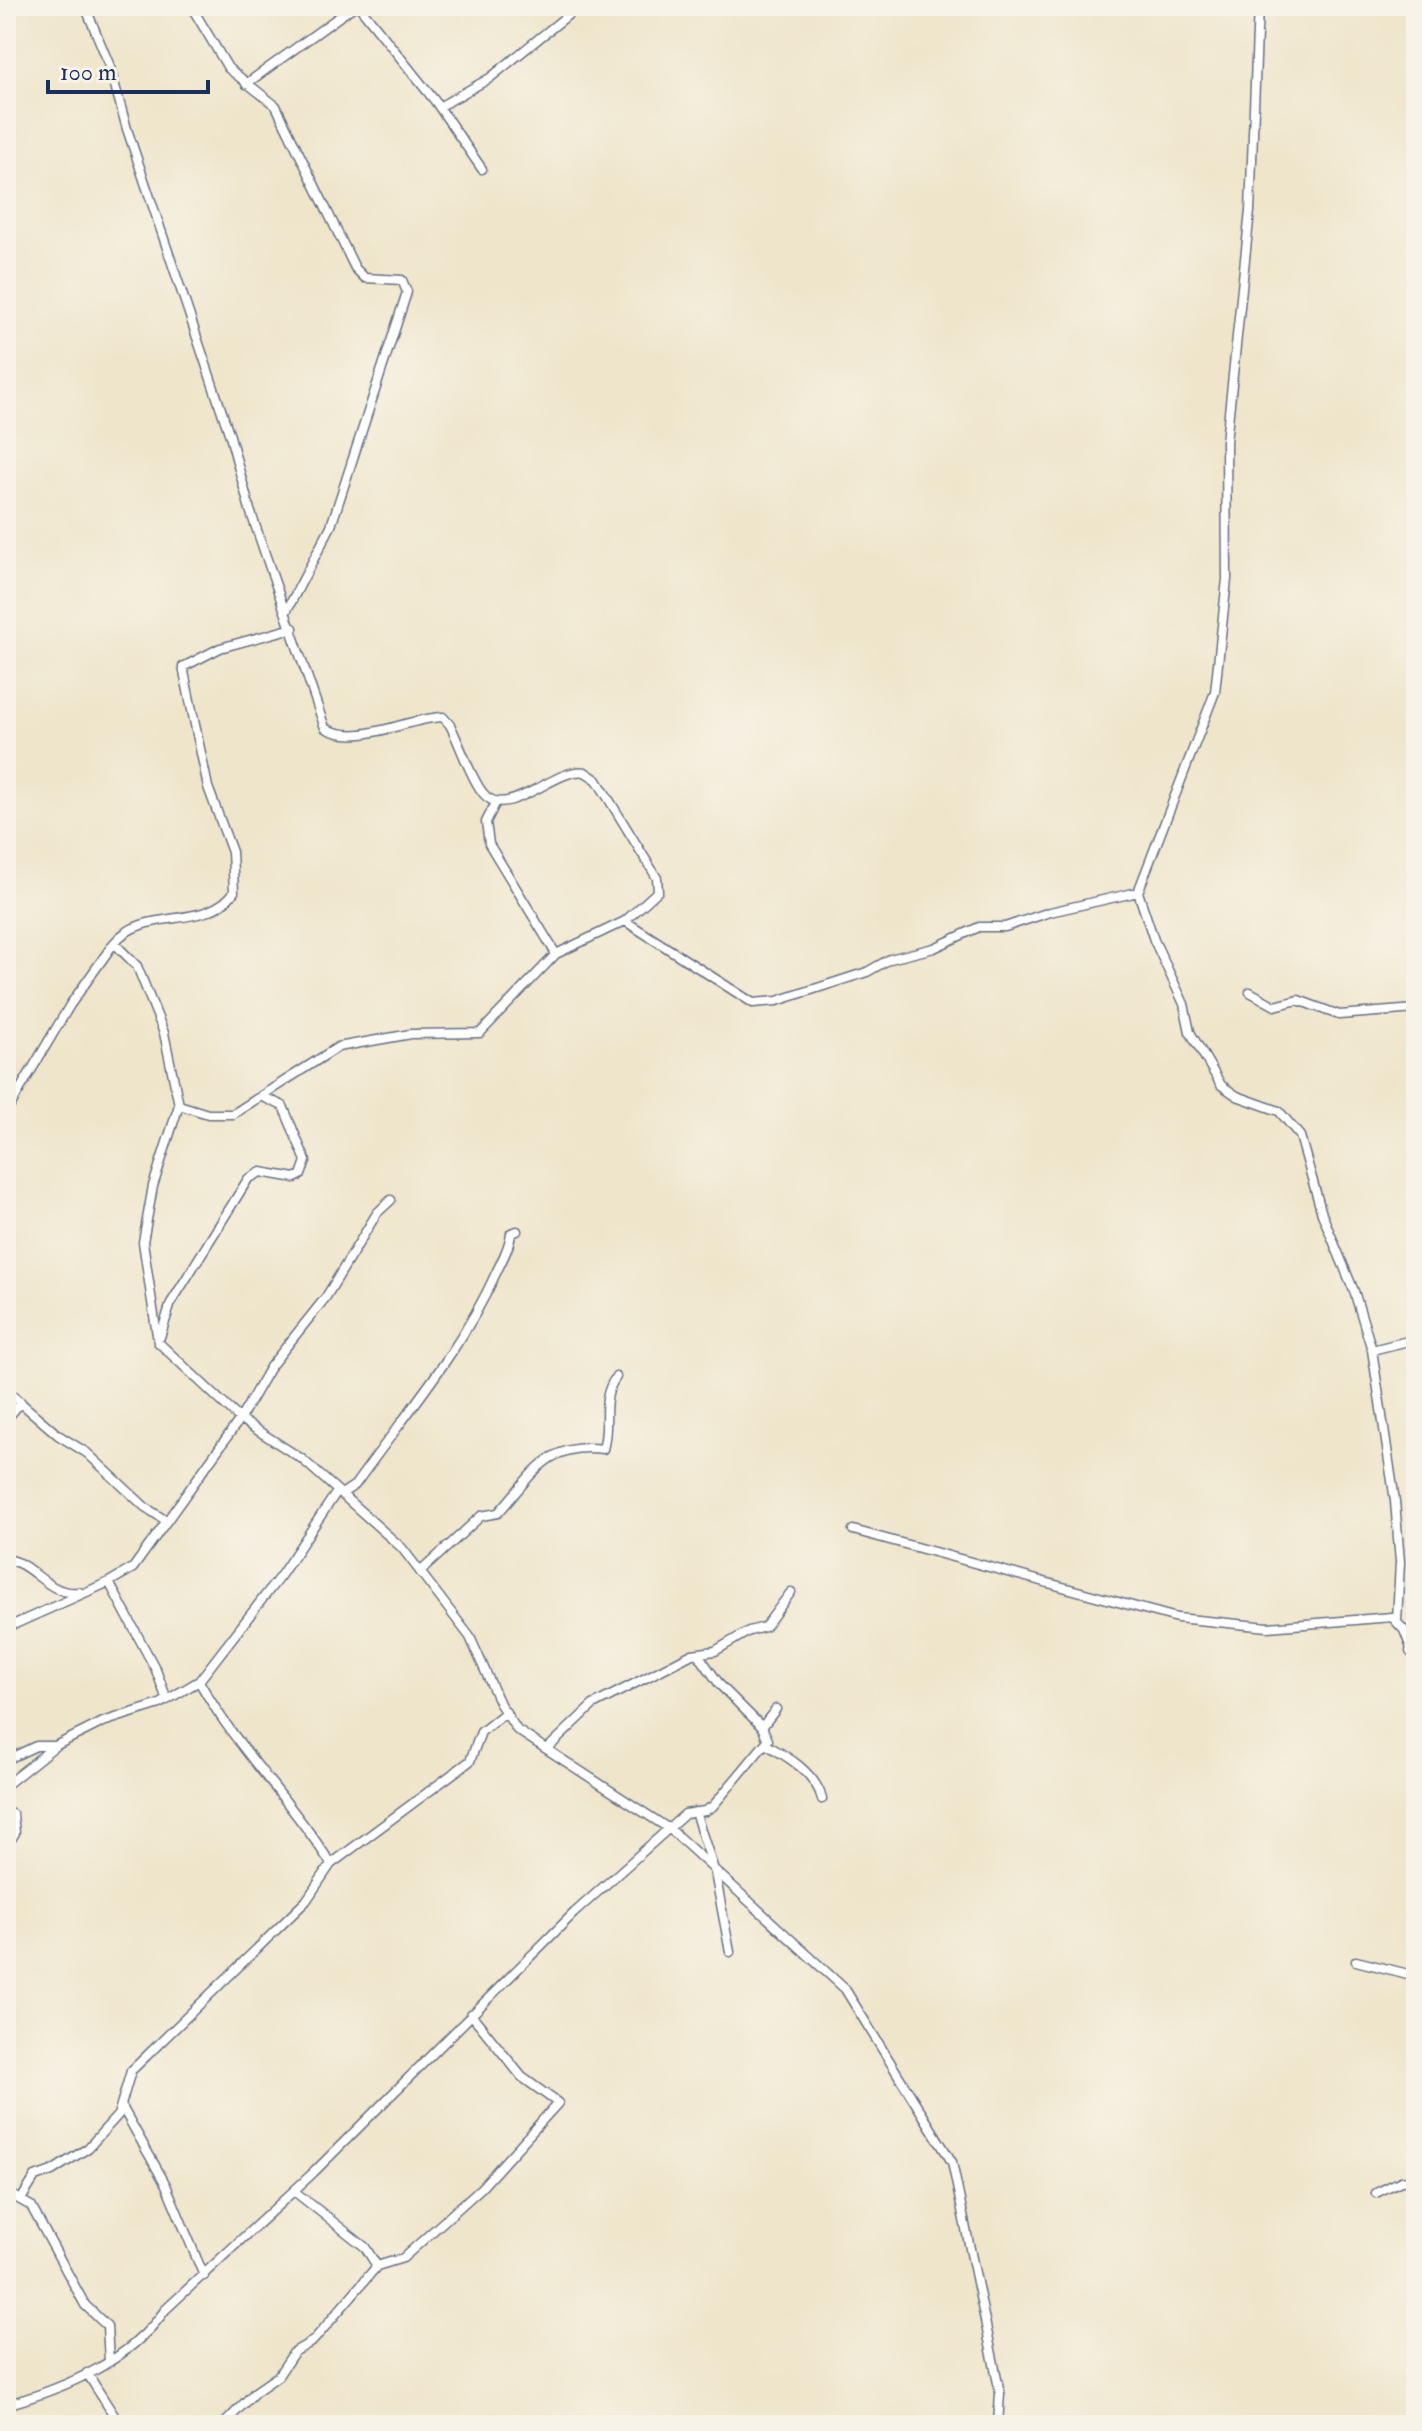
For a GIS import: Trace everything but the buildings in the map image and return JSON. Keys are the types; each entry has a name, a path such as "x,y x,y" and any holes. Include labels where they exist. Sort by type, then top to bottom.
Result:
{"street":[{"path":"85,6 109,64 127,129 230,436 255,523 325,728 338,735 359,734 443,717 450,725 483,794 496,802 511,801 578,771 597,780 657,878 658,891 625,921 556,954 480,1033 411,1034 338,1047 233,1114 218,1115 179,1105"},
{"path":"191,6 228,68 276,106 355,268 365,278 402,280 407,292 331,526 287,610"},
{"path":"246,84 357,6 439,107 482,169"},
{"path":"439,107 490,78 579,6"},
{"path":"1258,6 1250,211 1226,442 1227,579 1215,692 1138,892 1154,940 1184,1004 1190,1032 1221,1085 1237,1096 1279,1111 1300,1136 1322,1214 1354,1291 1372,1350 1395,1501 1400,1562 1397,1620 1415,1654"},
{"path":"6,1113 70,1005 114,943 147,924 207,913 221,907 234,892 232,852 208,787 183,667 220,648 293,628"},
{"path":"496,802 486,822 489,844 556,954"},
{"path":"625,921 753,1003 777,1001 867,972 890,959 934,948 979,927 1005,927 1050,912 1138,892"},
{"path":"114,943 137,966 143,979 164,1033 179,1105 153,1186 143,1242 158,1342 240,1419 302,1459 336,1493 402,1548 470,1637 517,1730 671,1830 845,1989 952,2162 1000,2393 998,2425"},
{"path":"1250,992 1275,1006 1298,1000 1339,1015 1416,1009"},
{"path":"158,1342 171,1303 248,1179 261,1172 295,1178 304,1169 306,1161 286,1111 261,1096"},
{"path":"6,1628 88,1592 133,1568 240,1419 270,1367 326,1297 377,1213 391,1200"},
{"path":"336,1493 343,1493 355,1485 408,1415 467,1327 488,1291 511,1233 517,1231"},
{"path":"1372,1350 1416,1339"},
{"path":"420,1572 481,1516 498,1513 520,1485 551,1457 563,1449 603,1449 606,1437 605,1399 616,1377"},
{"path":"6,1390 58,1435 87,1453 145,1507 165,1520"},
{"path":"6,1420 21,1402"},
{"path":"6,1785 55,1746 103,1722 167,1700 199,1681 281,1575 336,1493"},
{"path":"853,1530 1177,1618 1268,1627 1377,1618 1397,1620"},
{"path":"6,1559 17,1560 35,1577 66,1594 88,1592"},
{"path":"109,1582 156,1670 167,1700"},
{"path":"547,1749 593,1705 698,1654 715,1651 749,1631 765,1627 791,1592"},
{"path":"6,2405 50,2392 109,2362 149,2334 165,2310 294,2191 574,1913 671,1830 685,1814 713,1806 768,1740 762,1727 720,1685 698,1654"},
{"path":"199,1681 222,1723 243,1745 331,1864"},
{"path":"762,1727 776,1709"},
{"path":"22,2198 35,2177 52,2171 88,2148 118,2115 131,2071 306,1901 331,1864 470,1761 481,1732 506,1712"},
{"path":"765,1744 804,1771 820,1789 822,1799"},
{"path":"6,1760 36,1746 55,1746"},
{"path":"6,1811 13,1815 15,1833 6,1847"},
{"path":"695,1812 715,1873 730,1952"},
{"path":"1356,1961 1416,1976"},
{"path":"223,2425 255,2392 278,2376 294,2352 313,2341 377,2266 403,2258 481,2188 558,2103 522,2077 471,2014"},
{"path":"121,2104 166,2185 204,2276"},
{"path":"1376,2193 1401,2181 1416,2179"},
{"path":"294,2191 365,2247 377,2266"},
{"path":"6,2192 22,2198 31,2206 85,2305 107,2326 109,2362"},
{"path":"87,2373 120,2425"}]}
